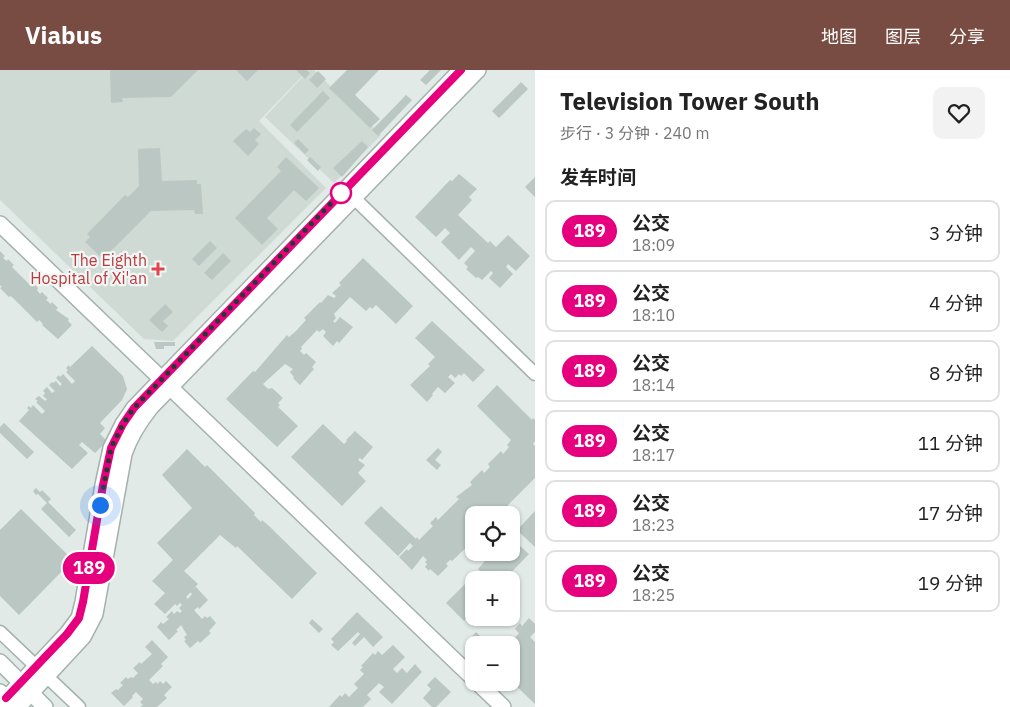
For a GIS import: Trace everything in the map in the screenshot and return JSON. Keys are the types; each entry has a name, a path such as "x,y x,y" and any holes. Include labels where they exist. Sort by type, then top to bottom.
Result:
{"street":[{"path":"165,383 461,70"},
{"path":"8,702 26,688 41,672 79,618 111,448 123,424 134,408 165,383 354,198 478,70"},
{"path":"354,198 535,374"},
{"path":"0,224 465,670"},
{"path":"0,632 78,707"},
{"path":"0,662 45,707"},
{"path":"487,691 503,707"}],"shaded area":[{"name":"The Eighth Hospital of Xi'an","path":"0,70 308,70 259,121 326,188 173,341 144,339 0,200"},
{"path":"309,70 314,70 381,135 334,183 265,117"}],"building":[{"path":"110,70 198,70 171,97 122,98 123,102 111,103"},
{"path":"236,70 258,70 247,81"},
{"path":"296,70 307,70 310,73 305,79"},
{"path":"347,70 379,70 355,95 380,119 370,128 329,88"},
{"path":"430,70 441,70 426,85 420,80"},
{"path":"318,71 326,79 317,88 309,80"},
{"path":"521,82 528,89 499,118 492,111"},
{"path":"323,91 330,98 297,132 290,125"},
{"path":"406,95 412,100 378,136 372,130"},
{"path":"254,128 261,134 255,140 259,144 248,156 233,141 246,129 250,132"},
{"path":"298,139 309,150 305,154 294,143"},
{"path":"362,141 368,147 342,177 333,168"},
{"path":"160,148 162,181 197,180 197,184 201,184 203,214 195,214 194,210 151,211 103,259 85,242 90,237 87,234 125,195 128,197 139,186 138,149"},
{"path":"286,157 319,188 306,201 294,190 267,218 278,229 262,245 235,218 281,171 277,167"},
{"path":"310,157 321,167 318,171 307,160"},
{"path":"459,174 477,189 469,197 472,200 458,215 488,243 490,241 496,247 508,235 530,256 516,271 508,264 506,267 513,274 500,288 489,278 493,273 491,271 482,280 478,277 476,278 466,269 468,267 464,263 475,251 471,247 459,260 441,242 450,233 445,228 436,237 415,217 450,180 452,181"},
{"path":"535,177 535,197 525,187"},
{"path":"210,241 217,248 199,266 192,259"},
{"path":"0,251 5,256 3,258 7,261 8,259 14,265 12,267 30,285 33,283 38,288 37,290 40,294 42,292 48,298 46,300 51,304 52,302 58,308 56,310 69,319 68,321 72,325 58,339 39,320 37,322 11,296 9,297 0,288 2,287 0,285"},
{"path":"223,253 231,261 212,280 204,273"},
{"path":"363,258 413,306 396,324 376,305 366,311 350,297 334,314 336,318 333,321 335,323 340,317 353,327 339,343 337,341 333,346 323,336 326,332 323,329 319,332 317,330 301,347 300,351 304,355 306,353 316,362 312,367 314,369 300,385 290,372 293,369 285,364 263,384 268,389 272,388 283,398 278,403 280,405 278,407 298,426 277,447 226,399 253,371 255,372 287,335 289,337 296,331 306,320 304,318 320,302 328,295 334,298 336,296 332,293 341,285 339,283"},
{"path":"165,304 173,312 163,321 168,326 162,332 149,320"},
{"path":"432,321 485,370 473,382 464,373 461,376 459,374 455,378 451,374 448,377 455,383 445,393 438,387 427,402 410,385 430,366 428,364 435,357 415,338"},
{"path":"154,342 175,342 175,346 164,346 164,349 156,349"},
{"path":"92,346 123,376 127,389 122,400 100,423 105,428 100,434 107,441 95,453 82,442 79,445 88,453 72,469 19,421 29,410 27,408 29,406 31,408 33,405 42,414 45,411 35,399 39,396 45,401 47,399 43,396 45,393 43,391 47,387 52,393 55,391 49,385 52,382 56,381 60,386 62,384 56,378 59,375 60,377 63,374 72,384 75,381 66,372 68,370 66,368 69,365 70,367"},
{"path":"497,385 532,420 533,418 535,420 535,441 533,444 535,446 535,478 507,506 465,506 465,549 446,564 448,566 438,576 425,567 427,560 423,556 412,570 399,557 413,546 410,543 398,556 364,523 381,506 419,540 433,526 430,523 436,517 438,520 459,499 456,497 472,485 470,482 482,470 484,473 490,467 488,464 501,451 503,454 509,447 507,445 511,440 477,406"},
{"path":"4,423 34,452 27,459 0,433 0,427"},
{"path":"323,424 344,444 355,431 373,447 362,460 360,458 358,460 365,465 358,473 366,481 342,506 291,457"},
{"path":"438,448 442,452 435,460 441,465 437,470 426,460"},
{"path":"187,449 205,467 207,465 255,513 254,515 261,522 262,520 269,526 317,573 292,599 237,546 236,548 220,535 184,571 198,584 193,590 196,587 208,600 199,609 198,607 194,610 202,619 205,616 207,618 210,616 216,623 209,631 211,633 200,643 198,641 190,648 184,641 186,640 184,637 187,635 181,625 169,640 157,627 161,622 163,624 169,619 166,617 172,611 174,614 177,611 180,613 182,611 179,608 182,605 180,603 177,606 175,604 165,614 154,604 165,593 152,581 173,560 157,543 192,508 162,475","holes":["190,592 192,594 188,599 186,597"]},
{"path":"36,488 40,492 42,490 51,499 48,502 76,530 69,537 41,509 47,503 33,491"},
{"path":"21,509 73,560 19,615 0,596 0,530"},
{"path":"535,511 535,547 520,533 520,527"},
{"path":"520,546 529,554 513,571 480,571 478,569 485,561 520,561"},
{"path":"465,584 464,621 446,603"},
{"path":"357,612 383,637 373,647 364,637 355,646 352,643 360,634 358,632 338,651 331,645 334,642 331,639"},
{"path":"529,618 535,624 535,632 530,637 535,642 535,704 520,690 520,636 516,636 519,633 515,629 520,626 520,623 522,626"},
{"path":"312,619 323,629 319,633 309,623"},
{"path":"152,640 168,657 161,664 163,666 149,680 153,684 156,682 158,684 160,681 163,684 166,681 172,687 164,695 167,698 157,707 140,707 143,705 140,702 143,699 136,692 124,706 111,693 123,685 120,683 126,677 128,679 133,678 138,673 133,668 140,662 141,664 152,654 145,647"},
{"path":"393,645 405,657 393,669 397,673 402,668 407,673 415,664 422,672 392,704 379,692 384,687 379,683 367,695 371,699 363,707 329,707 340,695 342,697 345,693 349,697 358,688 354,684 364,674 360,670 363,667 361,666 373,653 375,655 378,651 382,655"},
{"path":"435,677 451,692 436,707 432,707 423,698 431,689 427,685"}],"bus line":[{"name":"189","path":"6,698 67,634 79,618 111,448 123,424 134,408 461,70"}],"place":[{"name":"The Eighth Hospital of Xi'an","path":"158,269"}],"route":[{"path":"100,505 111,448 123,424 134,408 341,193"}]}
